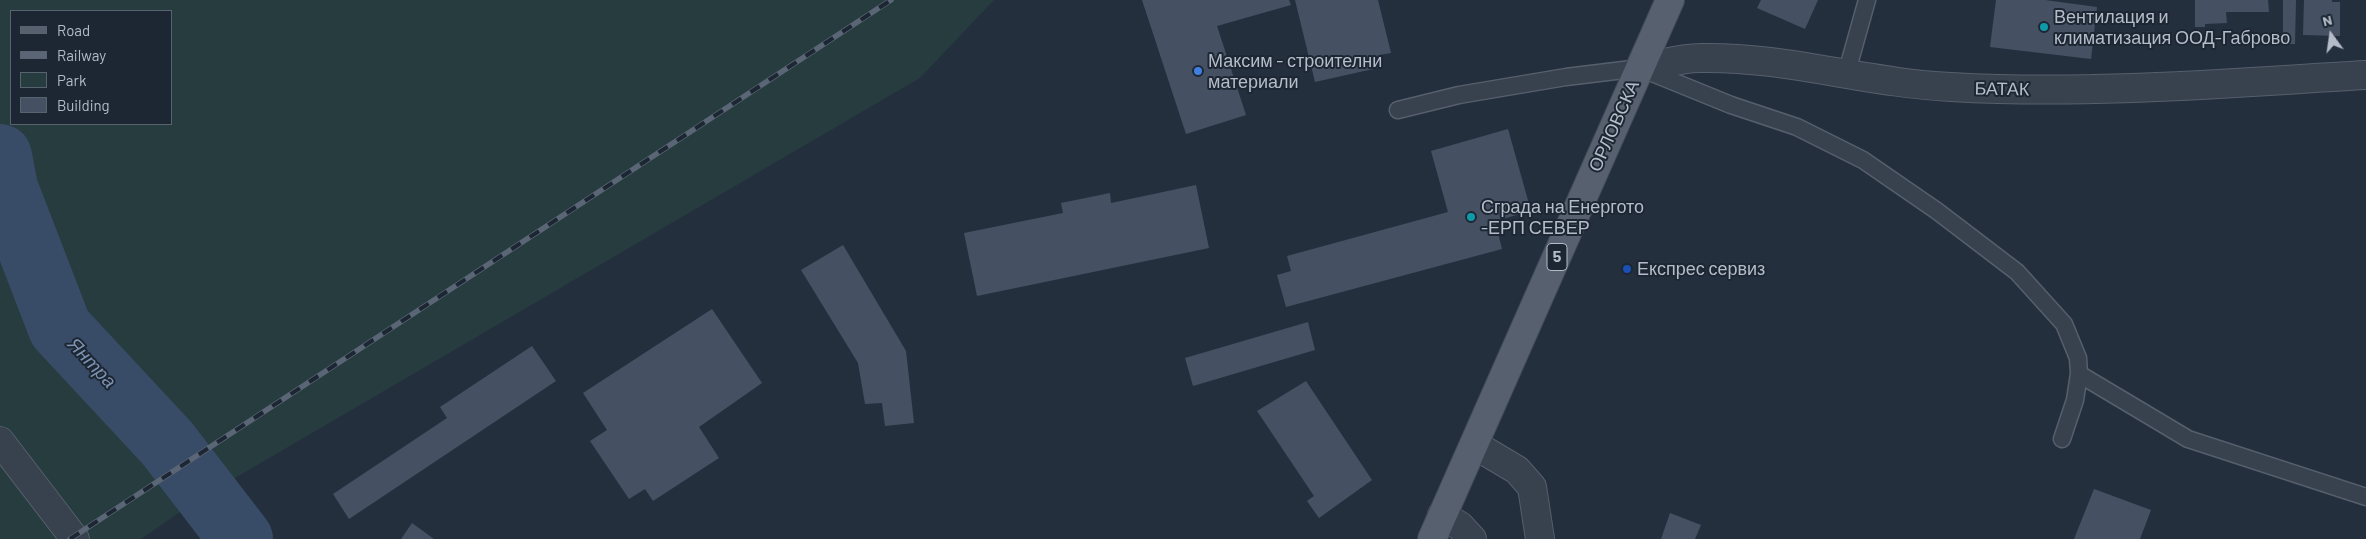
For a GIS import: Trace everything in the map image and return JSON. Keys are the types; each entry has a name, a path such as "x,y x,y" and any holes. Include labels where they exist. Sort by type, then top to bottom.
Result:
{"main road":[{"name":"ОРЛОВСКА","path":"1437,527 1475,446 1670,0"}],"street":[{"name":"БАТАК","path":"1640,68 1698,58 1751,60 1846,75 1935,86 1987,89 2137,89 2366,74"},
{"path":"0,441 76,539"},
{"path":"1475,446 1517,470 1532,487 1540,539"},
{"name":"ОРЛОВСКА","path":"1437,527 1460,526 1472,539"}],"lane":[{"path":"1846,75 1867,0"},
{"path":"1398,110 1459,95 1556,78 1640,68 1731,105 1797,127 1863,160 1938,211 2017,272 2064,324 2078,358 2079,374 2076,400 2062,438"},
{"path":"2079,374 2188,439 2366,497"}],"green space":[{"path":"0,0 994,0 920,78 199,499 141,539 0,539"}],"building":[{"name":"Максим - строителни материали","path":"1142,0 1289,0 1291,5 1217,26 1246,115 1186,134"},
{"path":"1295,0 1378,0 1391,53 1379,55 1382,67 1315,82"},
{"path":"1761,0 1818,0 1805,29 1757,8"},
{"name":"Вентилация и климатизация ООД-Габрово","path":"1996,0 2045,0 2097,7 2091,59 1990,47"},
{"path":"2195,0 2268,0 2269,12 2226,12 2227,23 2205,24 2205,27 2195,27"},
{"path":"2283,0 2296,0 2295,44 2283,44"},
{"path":"2304,0 2332,0 2332,2 2340,2 2340,36 2303,35"},
{"name":"Сграда на Енергото -ЕРП СЕВЕР","path":"1508,129 1531,211 1495,221 1502,249 1286,307 1277,275 1291,271 1287,256 1448,212 1431,151"},
{"path":"1196,185 1209,248 977,296 964,233 1063,213 1061,203 1110,193 1111,203"},
{"path":"843,245 906,351 914,423 885,426 882,403 865,404 858,363 801,270"},
{"path":"712,309 762,383 699,427 719,458 653,501 645,489 629,499 590,441 607,430 583,393"},
{"path":"1308,322 1315,350 1193,386 1185,358"},
{"path":"532,346 556,381 349,519 333,494 447,418 440,407"},
{"path":"1306,381 1372,480 1319,518 1307,501 1314,496 1257,411"},
{"path":"2094,489 2151,510 2140,539 2074,539"},
{"path":"1670,513 1701,525 1695,539 1661,539"},
{"path":"412,523 434,539 401,539"}],"waterway":[{"name":"Янтра","path":"0,156 6,188 60,328 167,443 241,539"}],"railway":[{"path":"70,539 891,0"}],"place":[{"name":"Вентилация и климатизация ООД-Габрово","path":"2044,27"},
{"name":"Максим - строителни материали","path":"1198,71"},
{"name":"Сграда на Енергото -ЕРП СЕВЕР","path":"1471,217"},
{"name":"Експрес сервиз","path":"1627,269"}]}
